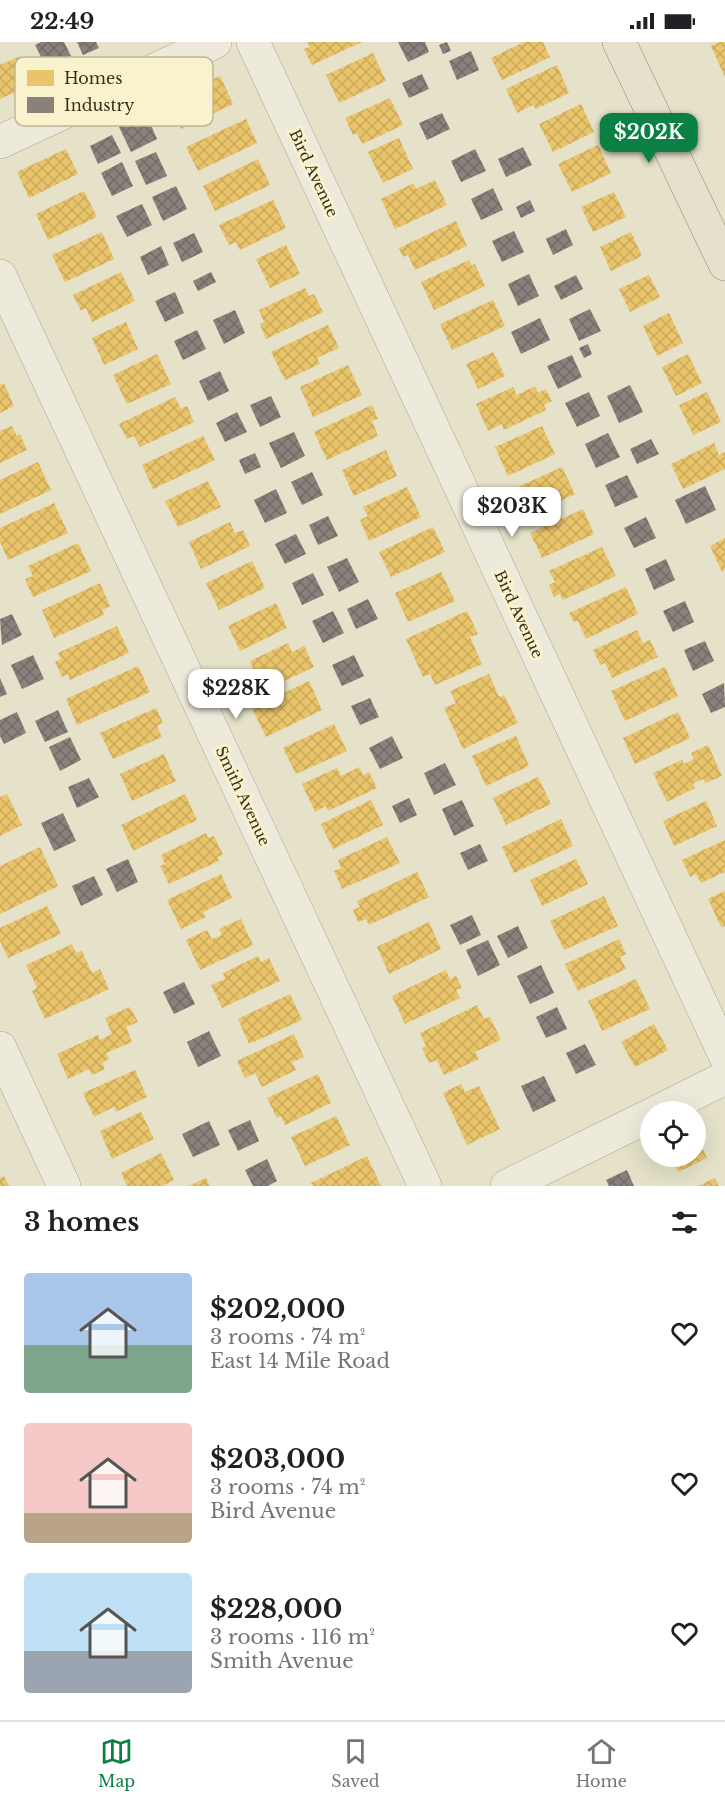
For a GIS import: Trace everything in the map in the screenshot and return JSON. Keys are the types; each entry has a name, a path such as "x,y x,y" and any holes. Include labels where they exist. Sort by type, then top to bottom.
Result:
{"main road":[{"path":"619,42 725,264"}],"street":[{"path":"183,57 215,42"},
{"name":"Bird Avenue","path":"252,42 725,1055"},
{"path":"0,142 34,126"},
{"name":"Smith Avenue","path":"0,276 425,1186"},
{"path":"0,1048 64,1186"},
{"path":"679,1101 725,1078"},
{"path":"507,1186 640,1120"}],"building: Homes":[{"path":"307,42 362,42 312,65 304,49 310,47"},
{"path":"524,42 543,42 550,57 502,80 491,58"},
{"path":"725,42 725,77 711,46"},
{"path":"373,53 386,81 339,103 326,75"},
{"path":"15,58 15,92 0,99 0,65"},
{"path":"557,65 569,93 536,109 533,105 517,113 506,89"},
{"path":"220,76 233,104 213,114 213,79"},
{"path":"390,98 403,125 362,144 357,133 353,135 345,118"},
{"path":"581,104 594,132 553,152 539,124"},
{"path":"246,119 257,143 198,171 186,147"},
{"path":"399,138 413,169 383,183 368,152"},
{"path":"598,145 611,173 572,192 558,164"},
{"path":"66,149 78,174 29,198 17,172"},
{"path":"258,159 270,185 215,211 203,186"},
{"path":"435,180 447,205 395,229 381,199 414,183 416,189"},
{"path":"84,191 97,217 48,240 36,214"},
{"path":"614,192 626,217 593,232 581,207"},
{"path":"273,200 286,228 240,250 236,242 229,245 219,225"},
{"path":"456,221 467,246 415,270 408,255 403,257 399,248"},
{"path":"102,232 114,259 65,282 52,255"},
{"path":"631,232 642,256 611,271 600,247"},
{"path":"286,245 300,274 270,288 256,259"},
{"path":"469,260 472,266 475,264 485,286 434,310 421,282"},
{"path":"121,272 135,301 92,322 86,308 81,311 73,295"},
{"path":"649,275 660,297 630,312 619,289"},
{"path":"305,288 309,296 314,294 323,312 266,339 260,324 264,322 259,310"},
{"path":"493,300 505,326 452,350 440,324"},
{"path":"669,313 683,343 657,356 643,326"},
{"path":"126,322 138,349 104,365 92,338"},
{"path":"328,325 339,348 317,358 320,364 285,380 271,352"},
{"path":"493,352 505,376 478,389 466,364"},
{"path":"157,354 171,384 127,404 113,375"},
{"path":"688,354 702,383 676,396 662,367"},
{"path":"348,365 362,395 313,417 300,387"},
{"path":"4,383 14,406 0,413 0,385"},
{"path":"535,386 538,393 546,389 552,401 544,405 546,410 504,430 502,424 488,431 476,404 513,387 517,395"},
{"path":"707,392 721,422 693,435 679,405"},
{"path":"175,397 181,409 187,406 194,422 140,447 134,436 127,439 119,424"},
{"path":"372,405 378,419 372,421 378,436 327,460 314,432"},
{"path":"12,426 17,436 20,434 27,450 0,463 0,431"},
{"path":"542,426 555,454 508,476 495,447"},
{"path":"203,436 215,460 153,489 142,465"},
{"path":"714,443 719,455 725,452 725,469 683,489 671,464"},
{"path":"386,450 397,476 354,496 342,470"},
{"path":"38,462 51,490 0,514 0,480"},
{"path":"562,467 575,494 524,518 511,490"},
{"path":"208,481 221,507 178,527 165,501"},
{"path":"407,487 421,517 369,541 360,520 368,516 363,507"},
{"path":"54,503 68,533 8,560 0,542 0,528"},
{"path":"583,509 594,534 542,558 530,533"},
{"path":"230,522 235,533 243,530 250,546 201,569 189,542"},
{"path":"433,527 445,552 391,577 379,552"},
{"path":"725,538 725,570 722,572 710,546"},
{"path":"78,543 91,571 33,597 25,579 33,576 28,566"},
{"path":"602,547 616,576 563,600 560,594 554,597 549,585 555,582 549,571"},
{"path":"252,561 265,588 219,610 206,583"},
{"path":"441,572 455,601 408,622 395,593"},
{"path":"100,583 110,606 102,610 104,615 54,638 42,610"},
{"path":"626,587 638,614 586,639 578,621 574,622 569,613"},
{"path":"276,603 287,628 240,651 228,626"},
{"path":"467,611 478,634 470,637 482,664 435,685 430,674 423,677 406,639"},
{"path":"117,626 129,653 70,680 68,674 62,677 55,662 61,659 58,653"},
{"path":"637,630 643,643 650,640 658,657 612,678 605,663 600,665 593,650"},
{"path":"288,643 292,652 304,646 314,667 259,693 251,677 256,674 250,661"},
{"path":"138,666 150,692 77,725 66,699"},
{"path":"665,667 678,696 625,721 611,691"},
{"path":"489,674 499,697 504,695 518,723 463,749 444,708 456,703 450,691"},
{"path":"309,681 322,710 266,737 252,708"},
{"path":"156,708 163,723 157,726 162,737 113,759 100,733"},
{"path":"678,712 690,738 635,764 623,738"},
{"path":"334,724 347,751 296,774 283,748"},
{"path":"516,736 529,766 486,786 472,756"},
{"path":"708,745 722,776 706,783 703,779 693,784 695,788 667,802 653,773 682,760 684,764 694,759 691,753"},
{"path":"164,754 176,781 132,801 120,774"},
{"path":"359,767 363,775 369,772 377,788 328,811 326,806 315,812 302,784 337,768 341,776"},
{"path":"538,777 551,804 506,825 493,798"},
{"path":"7,794 22,825 0,836 0,797"},
{"path":"185,794 197,820 133,851 121,825"},
{"path":"371,800 383,825 333,849 321,824"},
{"path":"706,801 717,826 674,846 663,821"},
{"path":"561,819 573,846 514,873 502,847"},
{"path":"206,833 208,838 214,836 223,855 217,857 219,861 169,884 160,866 165,864 161,855"},
{"path":"387,837 400,863 342,889 334,871 341,868 338,860"},
{"path":"725,840 725,872 701,883 696,874 690,877 682,860"},
{"path":"40,847 58,886 0,914 0,866"},
{"path":"576,859 588,884 542,906 530,880"},
{"path":"417,872 429,897 369,925 366,919 358,922 353,910 360,907 357,901"},
{"path":"221,874 232,898 203,912 206,917 181,929 167,900"},
{"path":"725,891 725,926 721,927 708,899"},
{"path":"604,896 618,926 564,950 550,921"},
{"path":"47,906 61,934 8,958 0,941 0,928"},
{"path":"241,919 253,945 200,970 186,940 207,930 212,939 222,935 219,929"},
{"path":"429,922 441,949 389,974 377,947"},
{"path":"619,939 626,954 620,957 626,969 578,991 565,964"},
{"path":"72,944 76,953 82,951 92,973 100,969 109,989 45,1019 32,991 37,988 26,965"},
{"path":"258,956 261,962 269,958 280,981 222,1008 211,985 225,979 223,973"},
{"path":"446,970 450,979 456,976 462,988 456,990 460,998 405,1024 392,996"},
{"path":"636,979 650,1009 602,1031 588,1001"},
{"path":"290,994 302,1020 249,1044 238,1019"},
{"path":"477,1005 484,1019 490,1017 501,1040 475,1052 479,1059 444,1075 437,1060 429,1063 422,1048 426,1046 420,1033"},
{"path":"130,1007 138,1022 126,1027 132,1042 106,1053 109,1059 102,1063 105,1069 92,1075 89,1069 68,1079 57,1054 98,1035 100,1040 112,1034 105,1018"},
{"path":"654,1024 668,1050 635,1067 621,1042"},
{"path":"294,1034 304,1057 292,1062 296,1070 262,1087 255,1073 245,1078 237,1061"},
{"path":"135,1070 147,1097 116,1112 114,1107 94,1117 83,1093"},
{"path":"318,1074 331,1103 285,1125 281,1116 277,1118 267,1098"},
{"path":"461,1084 465,1092 479,1086 500,1129 467,1145 443,1093"},
{"path":"141,1112 154,1139 112,1159 100,1131"},
{"path":"336,1116 350,1145 305,1166 291,1137"},
{"path":"161,1153 174,1180 162,1186 127,1186 121,1173"},
{"path":"367,1156 381,1186 313,1186 311,1183"},
{"path":"676,1167 688,1167 678,1172"},
{"path":"4,1176 9,1186 0,1186 0,1178"},
{"path":"206,1178 210,1186 188,1186"},
{"path":"715,1178 719,1186 698,1186"}],"building: Industry":[{"path":"41,42 64,42 71,56 41,57 35,45"},
{"path":"77,42 96,42 99,48 83,55"},
{"path":"398,42 425,42 429,52 408,62"},
{"path":"447,42 451,51 443,54 439,45"},
{"path":"471,51 479,70 457,80 449,61"},
{"path":"422,74 429,89 409,98 402,83"},
{"path":"442,113 450,129 427,140 419,123"},
{"path":"151,126 157,139 131,152 119,127"},
{"path":"112,135 121,153 98,164 90,146"},
{"path":"523,147 532,165 506,177 498,159"},
{"path":"475,149 486,171 461,182 451,161"},
{"path":"156,152 167,176 146,185 135,161"},
{"path":"122,162 133,186 112,196 101,173"},
{"path":"176,186 187,209 163,221 152,197"},
{"path":"493,188 503,210 481,220 471,199"},
{"path":"530,200 535,211 521,218 516,207"},
{"path":"142,204 152,225 127,237 116,216"},
{"path":"566,229 573,245 553,255 546,239"},
{"path":"514,231 524,252 502,262 492,241"},
{"path":"194,233 203,252 182,262 173,243"},
{"path":"161,246 169,265 148,275 140,257"},
{"path":"211,272 216,282 198,291 193,281"},
{"path":"529,274 539,296 518,306 508,284"},
{"path":"576,275 583,289 561,300 554,286"},
{"path":"175,292 184,313 165,322 155,301"},
{"path":"590,309 601,331 579,341 569,319"},
{"path":"235,310 245,333 224,344 213,320"},
{"path":"540,318 550,340 521,354 511,332"},
{"path":"197,330 206,349 183,360 174,341"},
{"path":"588,344 592,354 584,358 579,348"},
{"path":"572,355 582,377 558,389 547,366"},
{"path":"220,371 229,391 208,401 199,381"},
{"path":"630,385 643,412 619,423 607,396"},
{"path":"589,392 600,416 577,427 565,403"},
{"path":"271,396 281,417 260,427 250,405"},
{"path":"237,412 247,432 225,442 216,423"},
{"path":"294,432 305,456 281,468 269,443"},
{"path":"608,433 620,457 596,468 585,444"},
{"path":"651,439 659,454 637,464 630,449"},
{"path":"255,453 261,467 245,474 239,460"},
{"path":"312,472 323,495 302,505 291,482"},
{"path":"627,475 638,497 615,507 605,485"},
{"path":"705,486 716,510 686,524 675,500"},
{"path":"276,489 287,513 265,523 254,500"},
{"path":"328,516 338,536 318,545 309,525"},
{"path":"646,517 656,538 634,548 624,528"},
{"path":"296,534 306,554 285,564 275,544"},
{"path":"347,558 359,582 339,592 327,567"},
{"path":"666,559 675,580 654,590 645,569"},
{"path":"313,573 324,595 302,605 292,583"},
{"path":"368,599 378,619 356,629 347,609"},
{"path":"685,601 694,622 673,632 663,611"},
{"path":"333,611 344,633 323,643 312,621"},
{"path":"12,614 22,635 2,645 0,619"},
{"path":"705,641 714,661 693,671 684,650"},
{"path":"33,655 44,679 22,689 11,665"},
{"path":"354,655 364,676 342,686 332,665"},
{"path":"0,678 7,694 0,697"},
{"path":"724,683 725,707 711,713 702,694"},
{"path":"370,698 379,717 360,725 351,706"},
{"path":"58,710 68,732 45,742 35,721"},
{"path":"17,712 26,733 4,744 0,736 0,720"},
{"path":"392,736 403,758 380,769 369,748"},
{"path":"70,737 81,760 60,771 49,747"},
{"path":"445,763 456,785 434,795 424,773"},
{"path":"89,778 99,797 77,808 68,787"},
{"path":"409,798 417,815 400,823 392,806"},
{"path":"462,800 474,826 454,836 442,809"},
{"path":"63,813 76,841 54,851 41,823"},
{"path":"480,844 488,861 468,870 460,853"},
{"path":"128,859 138,882 117,892 106,869"},
{"path":"94,876 103,895 81,906 72,886"},
{"path":"472,915 481,935 460,945 450,925"},
{"path":"518,926 528,948 508,958 497,936"},
{"path":"488,940 500,965 478,976 466,950"},
{"path":"541,965 554,993 530,1004 517,976"},
{"path":"184,982 195,1004 174,1014 163,992"},
{"path":"557,1007 567,1029 546,1038 536,1017"},
{"path":"209,1031 221,1056 198,1067 187,1042"},
{"path":"585,1044 596,1065 576,1074 566,1053"},
{"path":"544,1076 556,1101 533,1112 521,1086"},
{"path":"250,1120 259,1141 238,1151 228,1130"},
{"path":"209,1121 220,1145 193,1157 182,1134"},
{"path":"267,1159 277,1181 268,1186 253,1186 245,1170"},
{"path":"627,1170 634,1186 609,1186 606,1180"}]}
